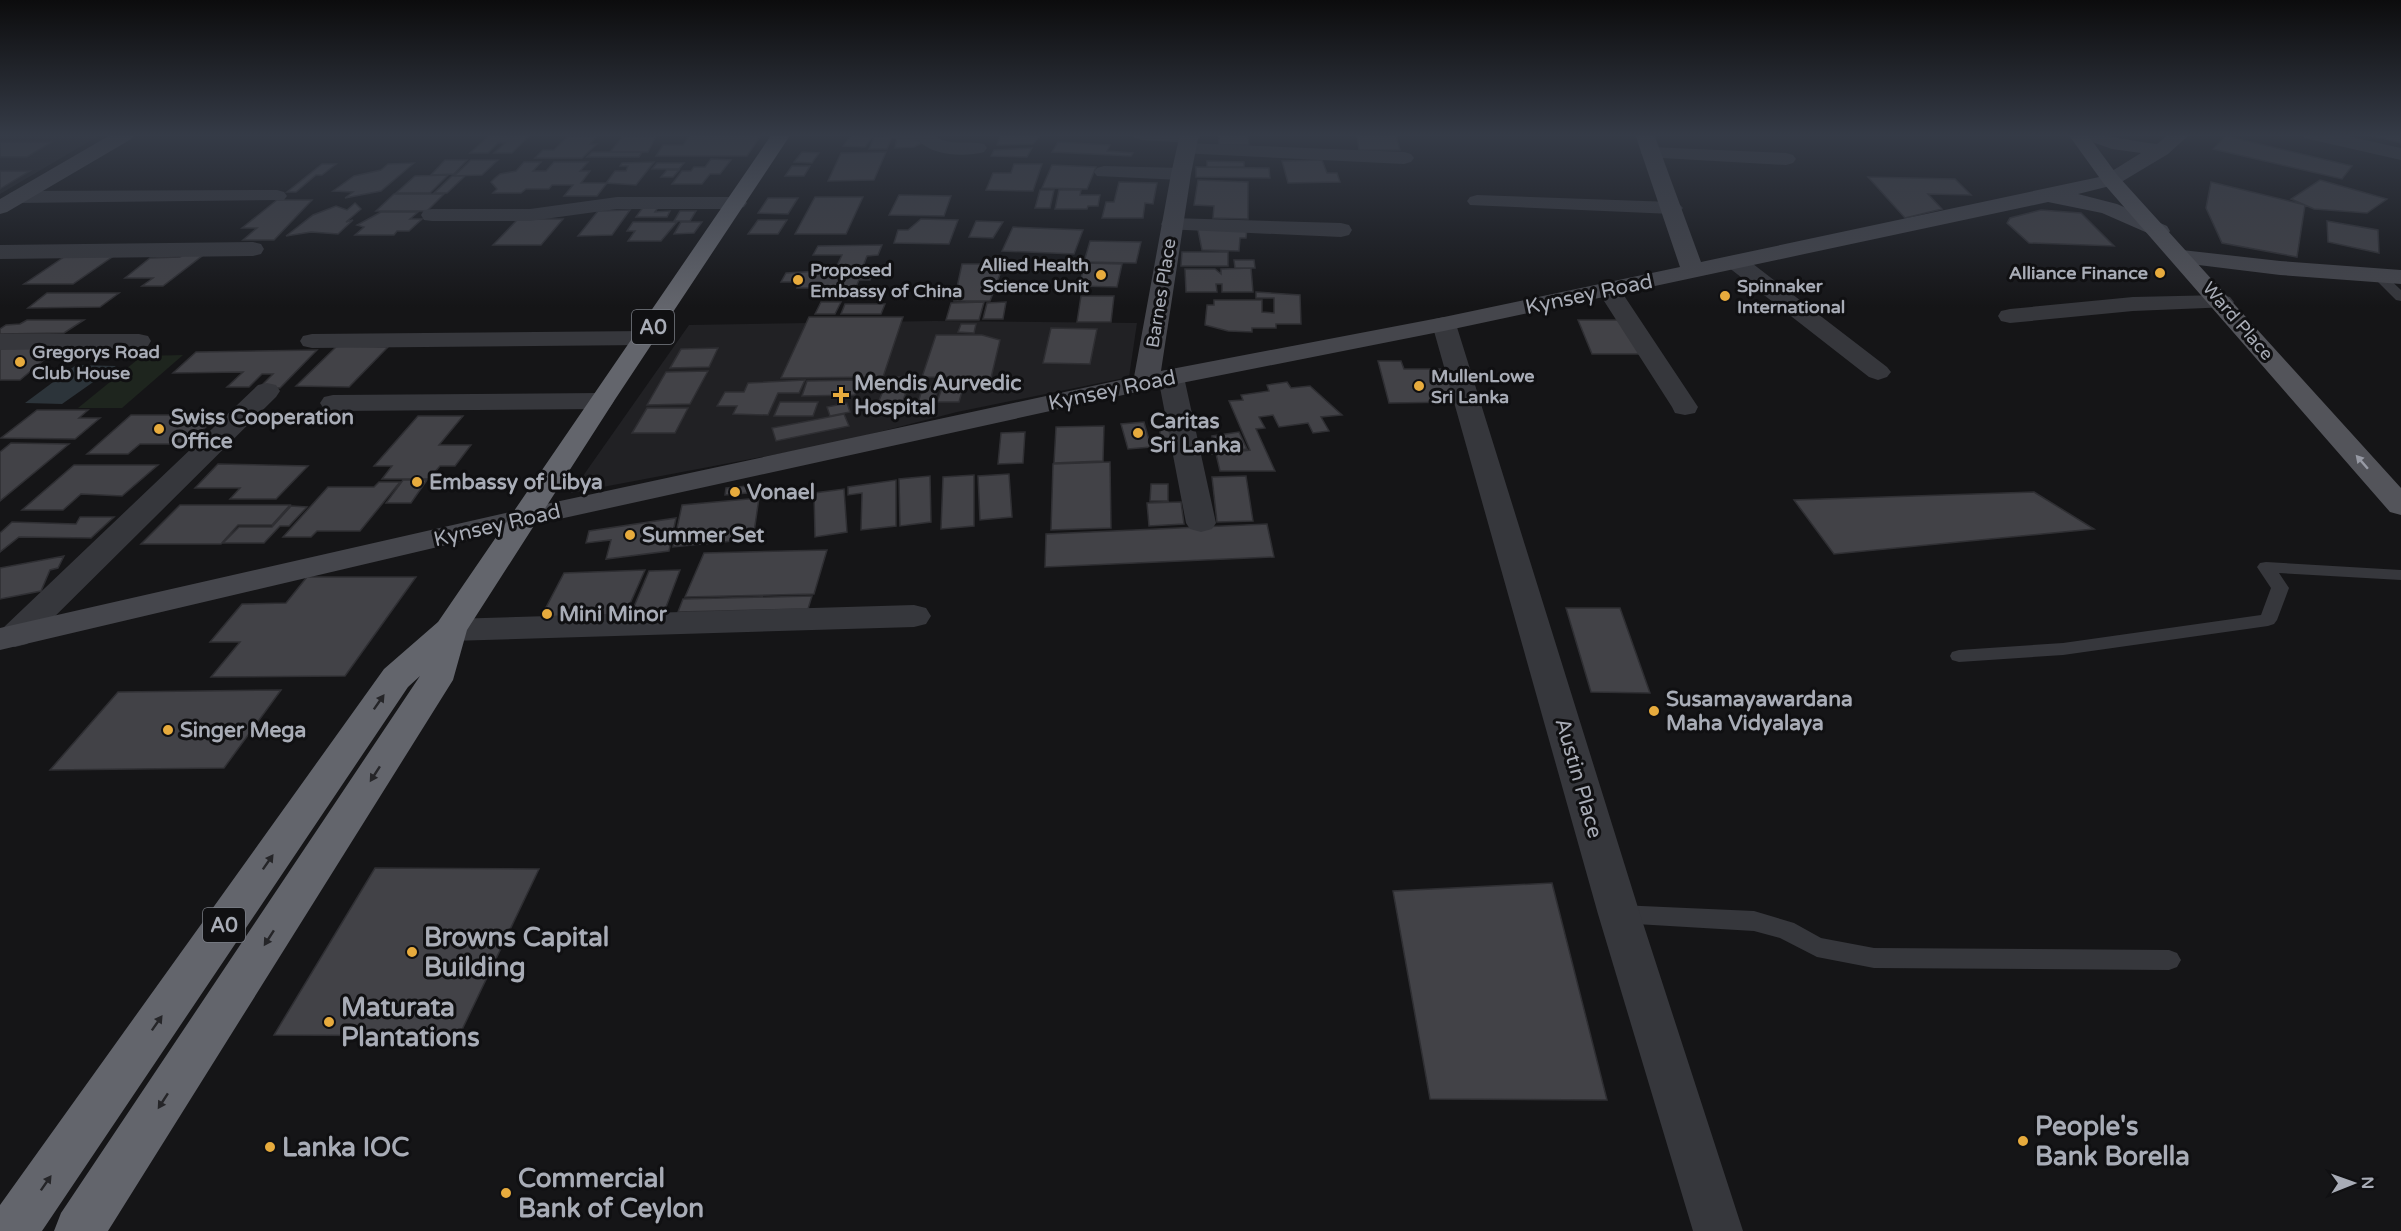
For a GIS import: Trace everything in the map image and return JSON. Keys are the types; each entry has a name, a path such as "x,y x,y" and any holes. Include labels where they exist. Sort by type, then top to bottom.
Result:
{"highway":[{"name":"A0","path":"12,1231 396,678 450,630 522,518 745,191"},
{"name":"A0","path":"79,1231 436,680 450,630"}],"main road":[{"name":"Ward Place","path":"2122,191 2401,506"}],"street":[{"path":"9,202 27,191"},
{"name":"Barnes Place","path":"1159,380 1172,224 1178,191"},
{"path":"1666,191 1693,271"},
{"name":"Kynsey Road","path":"7,638 522,518 1159,380 1609,290 2065,191"},
{"path":"9,202 277,196"},
{"path":"2042,197 2074,199 2103,206 2135,218 2159,231"},
{"path":"1477,201 1672,208"},
{"path":"432,215 530,215 617,203 737,203"},
{"path":"1172,224 1341,230"},
{"path":"0,252 253,249"},
{"path":"2182,257 2401,277"},
{"path":"1736,262 1878,372"},
{"path":"1609,290 1685,407"},
{"path":"2010,315 2133,304 2222,302"},
{"name":"Austin Place","path":"1444,324 1619,914 1718,1231"},
{"path":"312,341 645,339"},
{"path":"0,342 139,341"},
{"path":"1159,380 1201,523"},
{"path":"7,638 267,391"},
{"path":"333,403 601,401"},
{"path":"450,630 914,616"}],"lane":[{"path":"2378,275 2401,297"},
{"path":"1959,656 2063,649 2268,620 2280,588 2266,567 2401,575"},
{"path":"1619,914 1754,921 1786,930 1817,947 1874,958 2169,960"}],"shaded area":[{"name":"Mendis Aurvedic Hospital","path":"934,321 1137,323 1129,377 957,412 836,443 571,493 689,325"},
{"path":"183,355 122,408 78,408 142,356"},
{"path":"76,365 116,366 62,404 25,403"}],"building":[{"path":"342,191 379,191 345,198 353,192"},
{"path":"398,191 432,191 430,193 396,193"},
{"path":"495,191 523,191 521,193 493,193"},
{"path":"568,191 601,191 597,196 564,196"},
{"path":"1040,191 1054,191 1050,208 1035,208"},
{"path":"1059,191 1081,191 1080,195 1100,195 1098,206 1088,206 1087,209 1055,209"},
{"path":"1117,191 1155,191 1153,204 1145,203 1143,218 1102,218 1106,202 1114,202"},
{"path":"1196,191 1248,191 1248,219 1213,218 1214,206 1194,205"},
{"path":"1881,191 1967,191 1971,195 1928,194 1942,209 1905,218"},
{"path":"2209,191 2250,191 2305,205 2297,257 2222,243 2206,208"},
{"path":"2303,191 2360,191 2387,199 2367,213 2314,209 2291,199"},
{"path":"394,194 444,194 427,211 376,211"},
{"path":"899,195 951,196 944,216 889,215"},
{"path":"815,197 863,197 846,234 795,234"},
{"path":"768,198 798,198 788,214 758,213"},
{"path":"277,200 312,200 274,240 243,240 257,228 242,228"},
{"path":"355,203 361,209 346,222 353,220 338,234 311,232 286,236 313,215 336,206 347,210"},
{"path":"644,206 659,206 655,212 670,211 667,217 636,217"},
{"path":"630,210 612,235 578,236 598,211"},
{"path":"2041,210 2081,213 2114,246 2029,243 2007,223 2010,218"},
{"path":"680,211 696,211 690,221 674,221"},
{"path":"381,212 418,212 410,219 422,219 409,231 397,231 394,235 355,235 364,227 357,225"},
{"path":"518,219 563,219 541,245 493,245"},
{"path":"921,219 958,220 949,244 894,243 898,230 908,230"},
{"path":"758,220 787,220 778,234 748,234"},
{"path":"976,221 1003,222 993,238 969,237"},
{"path":"2327,221 2378,230 2379,253 2328,242"},
{"path":"633,222 677,222 661,241 628,241 635,231 627,231"},
{"path":"681,222 702,222 694,233 674,234"},
{"path":"1197,225 1247,227 1246,238 1240,238 1239,251 1202,250"},
{"path":"1013,227 1083,230 1074,254 1002,251"},
{"path":"1090,241 1141,242 1136,263 1084,262"},
{"path":"882,245 878,255 867,256 861,272 873,272 870,280 859,280 854,292 847,292 844,298 826,298 828,294 817,294 820,288 797,288 800,282 781,282 786,273 835,270 842,255 813,255 818,246"},
{"path":"1182,252 1228,252 1228,266 1181,266"},
{"path":"186,253 206,253 163,286 142,286 153,278 125,278 150,258 180,257"},
{"path":"67,255 115,255 73,284 24,284"},
{"path":"1234,260 1254,260 1255,268 1235,268"},
{"name":"Allied Health Science Unit","path":"1085,263 1122,264 1117,287 1079,286"},
{"path":"962,264 982,264 981,269 1002,269 990,301 954,301"},
{"path":"1251,268 1253,292 1222,292 1222,284 1216,284 1217,292 1186,292 1185,269 1215,269 1221,274 1221,269"},
{"path":"1256,292 1300,295 1301,324 1276,324 1276,328 1252,328 1252,332 1228,331 1205,325 1207,305 1214,305 1214,300 1262,300 1262,312 1274,313 1274,298 1256,298"},
{"path":"47,293 119,293 100,307 28,308"},
{"path":"1081,296 1114,296 1111,322 1077,322"},
{"path":"821,302 841,302 835,314 815,314"},
{"path":"984,302 979,320 946,320 951,303"},
{"path":"1006,302 1003,319 983,319 987,303"},
{"path":"845,304 885,304 881,314 841,314"},
{"path":"809,317 903,317 883,377 781,378"},
{"path":"27,320 84,320 64,333 0,334 0,329 6,325 20,324"},
{"path":"1578,320 1626,320 1642,354 1592,354"},
{"path":"961,324 976,324 974,333 958,332"},
{"path":"1051,328 1097,329 1090,364 1043,363"},
{"path":"936,335 982,335 1000,340 991,378 922,377"},
{"name":"Gregorys Road Club House","path":"63,344 20,380 0,380 0,345"},
{"path":"337,346 388,347 349,387 296,386"},
{"path":"718,348 709,367 670,368 681,349"},
{"path":"317,350 280,388 259,388 273,374 262,374 249,387 227,387 243,372 173,373 196,352"},
{"name":"MullenLowe Sri Lanka","path":"1378,361 1401,361 1404,369 1449,369 1460,402 1389,403"},
{"path":"708,371 690,404 647,405 666,372"},
{"path":"889,377 912,377 899,411 875,410"},
{"path":"805,380 799,393 778,393 768,415 733,414 737,406 717,406 725,392 744,392 748,383"},
{"path":"859,380 855,395 802,396 807,381"},
{"path":"1287,382 1291,388 1310,386 1342,415 1321,417 1329,431 1313,433 1308,423 1279,427 1273,415 1259,417 1265,428 1256,429 1275,471 1220,471 1216,454 1250,450 1229,401 1243,400 1241,395 1269,391 1267,385"},
{"path":"923,386 939,387 933,403 918,403"},
{"path":"942,388 963,388 959,402 937,402"},
{"path":"780,402 818,402 813,416 774,416"},
{"path":"847,403 850,412 830,416 827,407"},
{"path":"647,408 688,408 675,433 632,433"},
{"path":"37,410 88,410 79,418 100,418 75,439 1,438"},
{"name":"Mendis Aurvedic Hospital","path":"844,414 849,426 776,441 772,428"},
{"name":"Swiss Cooperation Office","path":"131,415 217,415 190,444 140,444 128,454 87,454"},
{"path":"418,416 463,416 439,445 471,445 455,466 440,466 429,479 382,479 392,466 374,466"},
{"path":"1144,422 1151,447 1128,449 1121,424"},
{"path":"1182,425 1187,446 1163,448 1159,427"},
{"path":"1104,426 1103,461 1054,463 1056,427"},
{"path":"1025,432 1023,463 998,464 1001,433"},
{"path":"1239,432 1247,449 1212,454 1212,436"},
{"path":"11,443 69,444 0,501 0,452"},
{"path":"1110,462 1111,528 1051,530 1053,464"},
{"path":"218,464 308,466 276,499 230,499 240,488 195,488"},
{"path":"74,465 158,465 122,496 81,494 63,510 22,510"},
{"path":"1009,474 1012,517 980,520 978,476"},
{"path":"974,475 974,526 941,529 943,477"},
{"path":"930,476 931,522 900,526 899,479"},
{"path":"1246,476 1253,521 1217,522 1212,477"},
{"path":"403,480 427,480 411,503 386,503"},
{"path":"896,480 896,526 861,530 862,493 848,495 848,487"},
{"path":"379,482 400,482 360,531 317,531 311,537 283,537 328,487 374,487"},
{"path":"1151,484 1168,484 1168,501 1150,501"},
{"path":"747,486 747,493 725,495 726,488"},
{"path":"844,489 847,532 815,537 814,493"},
{"path":"2034,492 2094,529 1834,554 1794,500"},
{"path":"759,498 753,539 673,547 682,505"},
{"path":"1181,502 1184,524 1149,526 1147,503"},
{"path":"180,505 290,505 272,525 238,525 221,544 141,544"},
{"path":"291,506 307,507 289,526 280,526 264,543 223,543 239,527 272,527"},
{"path":"80,517 114,517 91,538 19,537 0,552 0,533 12,522 76,524"},
{"name":"Summer Set","path":"676,518 669,551 606,559 611,540 586,543 589,531"},
{"path":"1267,524 1274,557 1045,567 1046,534"},
{"path":"827,550 814,594 685,597 704,553"},
{"path":"64,556 58,568 50,570 41,591 0,599 0,568"},
{"path":"645,570 625,615 541,617 564,573"},
{"path":"680,570 663,615 630,616 649,571"},
{"path":"307,577 416,577 345,676 211,677 240,642 210,642 242,604 286,603"},
{"path":"812,596 808,609 678,612 683,599"},
{"path":"1566,608 1620,608 1650,693 1591,692"},
{"name":"Singer Mega","path":"281,690 224,768 50,770 118,692"},
{"name":"Browns Capital Building","path":"375,868 539,869 459,1036 274,1035"},
{"path":"1552,883 1607,1100 1430,1099 1393,891"}],"place":[{"name":"Alliance Finance","path":"2160,273"},
{"name":"Allied Health Science Unit","path":"1101,275"},
{"name":"Proposed Embassy of China","path":"798,280"},
{"name":"Spinnaker International","path":"1725,296"},
{"name":"Gregorys Road Club House","path":"20,362"},
{"name":"MullenLowe Sri Lanka","path":"1419,386"},
{"name":"Mendis Aurvedic Hospital","path":"841,395"},
{"name":"Swiss Cooperation Office","path":"159,429"},
{"name":"Caritas Sri Lanka","path":"1138,433"},
{"name":"Embassy of Libya","path":"417,482"},
{"name":"Vonael","path":"735,492"},
{"name":"Summer Set","path":"630,535"},
{"name":"Mini Minor","path":"547,614"},
{"name":"Susamayawardana Maha Vidyalaya","path":"1654,711"},
{"name":"Singer Mega","path":"168,730"},
{"name":"Browns Capital Building","path":"412,952"},
{"name":"Maturata Plantations","path":"329,1022"},
{"name":"People's Bank Borella","path":"2023,1141"},
{"name":"Lanka IOC","path":"270,1147"},
{"name":"Commercial Bank of Ceylon","path":"506,1193"}]}
